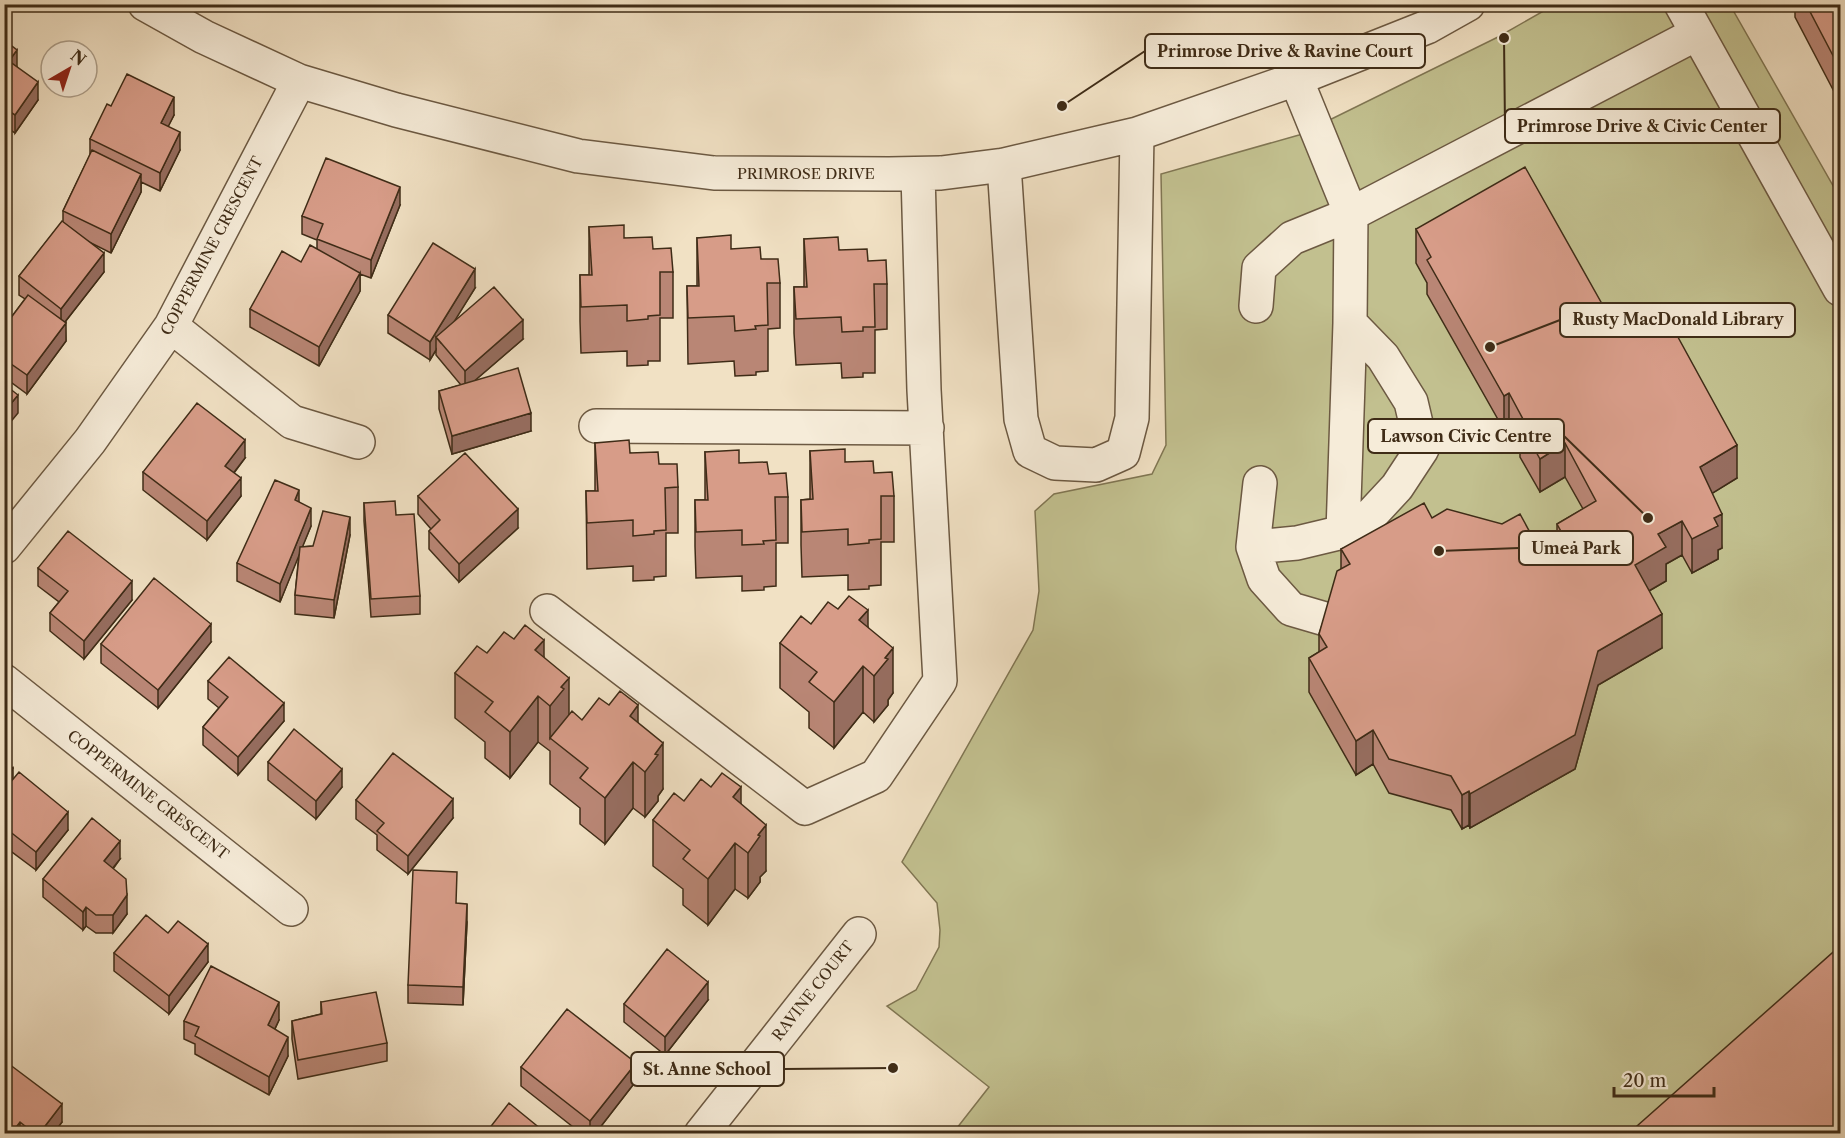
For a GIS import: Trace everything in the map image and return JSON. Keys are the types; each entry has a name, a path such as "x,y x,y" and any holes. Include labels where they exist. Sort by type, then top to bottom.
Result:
{"street":[{"name":"PRIMROSE DRIVE","path":"145,4 204,37 299,81 396,110 578,156 714,173 918,174 1004,165 1137,134 1296,80 1427,27 1468,4"},
{"path":"1681,4 1840,289"},
{"path":"1256,306 1259,268 1292,238 1351,214 1696,34"},
{"path":"1296,80 1351,214 1343,532"},
{"name":"COPPERMINE CRESCENT","path":"4,547 90,441 171,326 299,81"},
{"path":"1004,165 1021,419 1030,451 1056,463 1096,465 1123,453 1132,418 1137,134"},
{"path":"547,611 805,808 876,776 940,681 927,428 918,174"},
{"path":"1253,547 1297,543 1343,532 1371,515 1397,487 1422,449 1411,402 1383,357 1350,323"},
{"path":"171,326 292,422 358,442"},
{"path":"596,426 927,428"},
{"path":"1260,483 1253,547 1264,579 1291,609 1332,621"},
{"name":"COPPERMINE CRESCENT","path":"4,681 291,909"},
{"name":"RAVINE COURT","path":"701,1134 859,934"}],"shaded area":[{"path":"1554,5 1730,5 1840,198 1840,1133 953,1133 989,1087 887,1006 916,990 939,947 937,903 902,862 1033,630 1039,591 1035,511 1054,494 1152,474 1166,445 1161,174 1299,135 1498,37"}],"building":[{"path":"1806,4 1840,4 1840,69"},
{"path":"4,40 17,50 9,61 38,82 15,115 4,108"},
{"path":"127,74 174,97 161,123 180,132 160,173 90,139 107,104 111,106"},
{"path":"92,150 141,174 111,234 63,211"},
{"path":"326,158 400,187 371,260 317,239 323,224 302,216"},
{"path":"1525,167 1619,334 1662,308 1737,445 1700,467 1722,514 1714,518 1718,526 1692,539 1682,521 1658,534 1666,547 1635,565 1662,614 1598,651 1575,735 1470,794 1469,791 1462,795 1451,776 1389,759 1373,730 1356,741 1309,658 1327,647 1319,634 1337,571 1350,564 1341,549 1424,503 1432,518 1447,509 1502,524 1520,514 1545,560 1569,546 1557,524 1596,501 1565,443 1540,459 1520,423 1524,421 1509,393 1504,396 1427,260 1431,257 1416,229"},
{"path":"62,221 104,253 61,309 19,276"},
{"path":"624,225 624,238 652,237 653,249 671,248 673,272 660,272 660,315 648,316 648,319 627,321 627,305 581,307 580,275 592,275 589,227"},
{"path":"731,235 731,249 760,247 761,259 778,259 780,283 767,283 768,325 735,331 734,316 688,318 687,286 699,286 697,238"},
{"path":"838,237 839,250 867,249 868,261 886,260 887,284 874,284 875,327 863,327 863,331 842,332 841,317 796,319 794,287 807,287 804,239"},
{"path":"433,243 475,269 430,342 388,315"},
{"path":"310,245 360,273 319,347 250,309 282,251 301,262"},
{"path":"494,287 523,320 465,371 436,337"},
{"path":"28,295 66,323 27,375 4,359 4,327"},
{"path":"518,368 531,413 452,436 439,391"},
{"path":"4,384 18,395 4,412"},
{"path":"197,403 245,440 225,466 241,478 207,521 143,472"},
{"path":"629,440 630,453 658,452 659,464 677,464 678,487 665,488 666,530 633,536 633,520 587,523 586,491 598,491 595,443"},
{"path":"845,449 845,462 873,461 874,473 892,472 894,496 881,496 881,539 869,540 869,543 848,545 848,529 802,532 801,500 813,499 810,451"},
{"path":"739,450 739,463 767,462 769,474 786,473 788,497 775,497 776,540 763,541 764,544 742,545 742,530 696,532 695,500 708,500 705,452"},
{"path":"465,453 518,509 459,564 429,531 440,520 418,496"},
{"path":"275,480 299,490 295,500 311,508 280,584 237,563"},
{"path":"395,501 396,515 414,514 420,596 371,599 364,503"},
{"path":"323,511 350,517 334,600 295,595 300,547 313,546"},
{"path":"68,531 132,581 84,641 50,613 68,591 38,568"},
{"path":"154,578 211,624 158,690 101,644"},
{"path":"849,596 868,610 859,620 893,648 885,658 888,659 874,676 863,666 834,702 809,682 817,672 780,643 801,616 811,624 828,602 838,609"},
{"path":"525,625 544,640 535,650 569,678 561,687 564,689 550,706 538,696 510,732 485,712 493,702 455,673 477,646 487,653 504,632 514,639"},
{"path":"229,657 284,703 238,757 203,727 228,697 208,681"},
{"path":"620,691 638,705 630,716 663,743 655,754 658,755 645,772 633,762 605,798 580,778 588,768 550,738 572,711 582,720 599,698 609,705"},
{"path":"294,729 342,769 316,801 268,762"},
{"path":"393,753 453,799 408,856 377,831 384,823 356,800"},
{"path":"4,761 13,768 4,779"},
{"path":"19,772 68,812 36,852 4,827 4,790"},
{"path":"722,773 741,787 733,797 766,825 748,853 735,843 708,879 683,859 690,850 653,820 674,793 684,801 701,779 711,787"},
{"path":"92,818 120,841 104,861 126,879 127,895 113,915 96,915 86,907 83,912 43,879"},
{"path":"413,870 457,872 456,903 467,904 463,987 408,985"},
{"path":"146,915 168,933 178,921 208,944 169,996 114,953"},
{"path":"1840,946 1840,1134 1628,1134"},
{"path":"667,949 708,982 665,1037 624,1004"},
{"path":"211,966 279,1002 268,1025 288,1037 269,1077 195,1036 199,1027 184,1021"},
{"path":"376,992 387,1043 298,1060 292,1021 322,1014 321,1002"},
{"path":"567,1009 636,1063 590,1121 521,1067"},
{"path":"9,1064 62,1104 39,1134 35,1134 20,1122 11,1134 4,1134 4,1071"},
{"path":"509,1103 547,1134 485,1134"}],"place":[{"name":"Primrose Drive & Civic Center","path":"1504,38"},
{"name":"Primrose Drive & Ravine Court","path":"1062,106"},
{"name":"Rusty MacDonald Library","path":"1490,347"},
{"name":"Lawson Civic Centre","path":"1648,518"},
{"name":"Umeå Park","path":"1439,551"},
{"name":"St. Anne School","path":"893,1068"}]}
